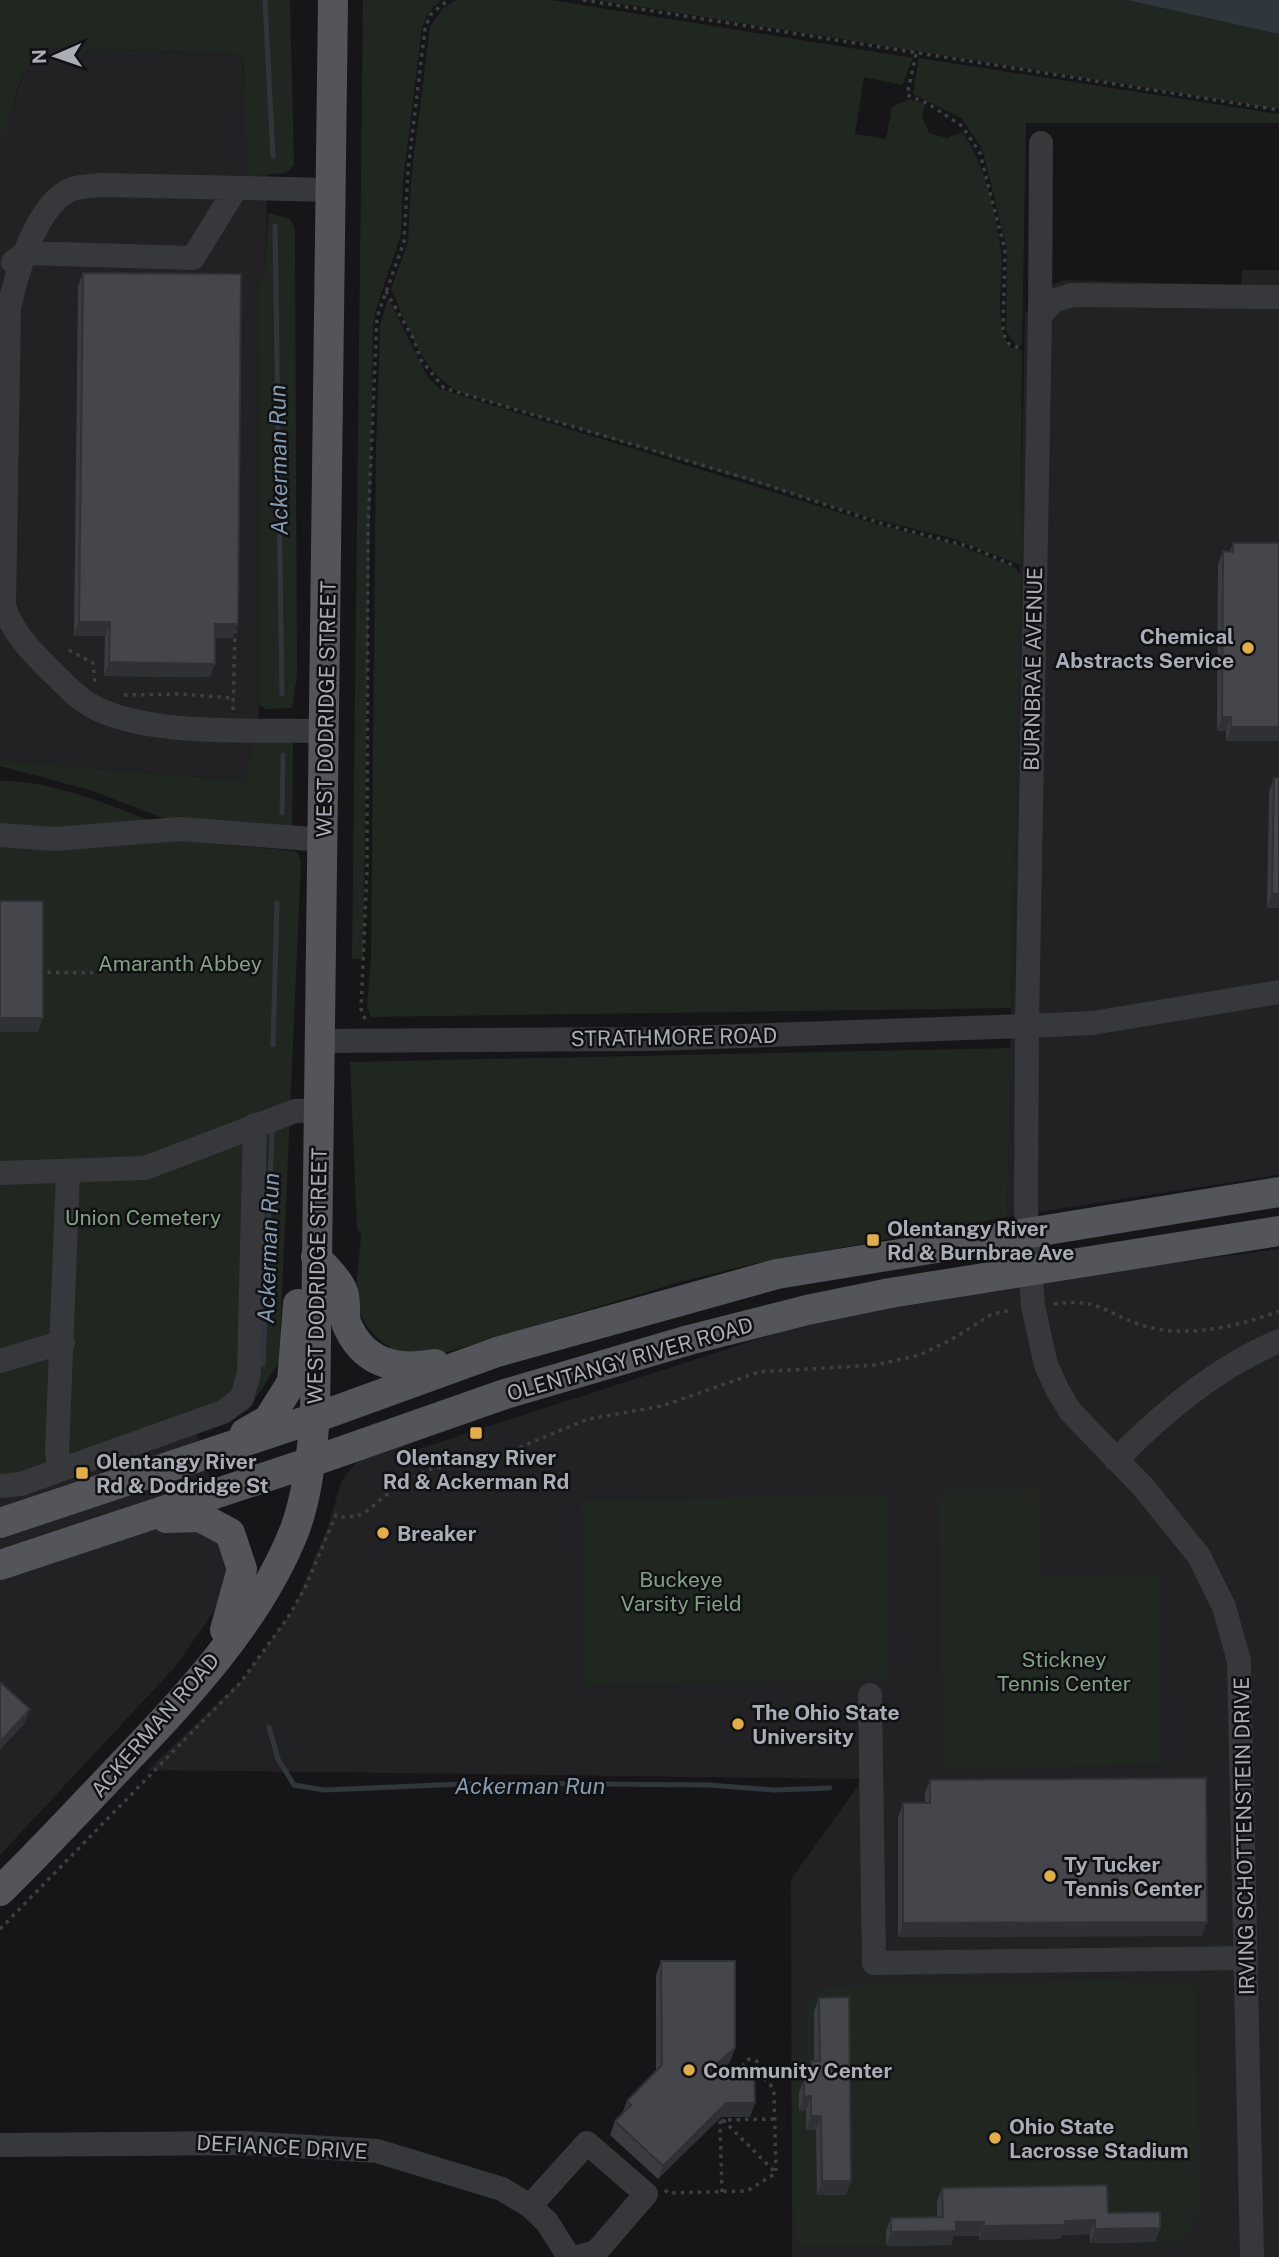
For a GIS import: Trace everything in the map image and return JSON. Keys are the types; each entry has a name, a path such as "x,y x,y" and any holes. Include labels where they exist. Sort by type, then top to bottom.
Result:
{"main road":[{"name":"WEST DODRIDGE STREET","path":"315,1418 333,0"},
{"path":"219,1450 268,1420 292,1382 303,1238 318,1187"},
{"name":"OLENTANGY RIVER ROAD","path":"0,1523 315,1418 497,1352 777,1275 1279,1192"},
{"name":"OLENTANGY RIVER ROAD","path":"0,1565 311,1462 505,1394 689,1340 819,1307 1029,1270 1279,1231"},
{"path":"316,1257 343,1292 346,1324 358,1342 380,1361 401,1368 415,1367 497,1352"},
{"name":"ACKERMAN ROAD","path":"0,1891 176,1708 214,1661 264,1590 295,1529 311,1462 315,1418"},
{"path":"124,1524 200,1517 230,1533 242,1570 235,1601 214,1661"}],"street":[{"name":"BURNBRAE AVENUE","path":"1029,1270 1027,1027 1041,144"},
{"path":"325,731 151,726 121,720 87,704 27,648 11,626 2,606 9,308 18,268 57,198 71,189 102,184 332,190"},
{"path":"0,272 25,253 192,258 236,188"},
{"path":"1040,316 1053,301 1072,295 1279,297"},
{"path":"0,835 54,839 180,829 324,840"},
{"name":"STRATHMORE ROAD","path":"321,1041 653,1039 1027,1027 1092,1023 1279,992"},
{"path":"0,1191 0,1173 145,1168 295,1111 320,1110"},
{"path":"0,1486 20,1484 223,1412 242,1398 249,1373 256,1125"},
{"path":"60,1470 57,1453 68,1172"},
{"name":"IRVING SCHOTTENSTEIN DRIVE","path":"1029,1270 1033,1306 1046,1365 1057,1389 1070,1411 1144,1488 1199,1556 1234,1633 1242,1691 1252,2257"},
{"path":"1116,1460 1143,1434 1209,1382 1256,1350 1279,1341"},
{"path":"0,1361 63,1342"},
{"path":"870,1695 874,1963 1247,1958"},
{"name":"DEFIANCE DRIVE","path":"0,2144 246,2143 377,2151 502,2189 530,2206 556,2234 569,2257"},
{"path":"530,2206 587,2143 646,2194 596,2252 577,2257"}],"path":[{"path":"369,1022 361,1009 367,871 368,528 377,317 404,242 408,170 425,29 430,15 447,0"},
{"path":"583,0 1279,110"},
{"path":"916,53 907,95 927,103 962,126 980,153 1005,250 1003,333 1015,348 1037,348"},
{"path":"386,290 413,338 421,360 444,388 755,481 883,524 971,547 1014,565 1035,578"},
{"path":"227,728 233,709 235,627"},
{"path":"69,650 93,663 95,685"},
{"path":"116,695 181,694 233,698"},
{"path":"38,972 93,974"},
{"path":"336,1515 346,1518 363,1514 389,1493 427,1470 499,1456 588,1419 662,1405 759,1372 875,1365 920,1355 992,1314 1082,1301 1095,1303 1140,1324 1164,1330 1207,1330 1279,1311"},
{"path":"757,2073 759,2067 755,2060 745,2062 746,2074 757,2073 770,2084 774,2093 776,2173"},
{"path":"723,2120 774,2119"},
{"path":"723,2120 776,2173"},
{"path":"722,2192 720,2123 723,2120"},
{"path":"659,2184 668,2193 747,2191 776,2173"}],"shaded area":[{"path":"1127,0 1279,0 1279,34"},
{"path":"45,48 233,53 242,58 252,175 268,174 265,273 258,286 259,704 257,738 252,748 247,781 0,760 0,146 24,71 31,56"},
{"path":"1242,270 1279,270 1279,1175 1007,1217 1025,315 1035,297 1048,286 1064,280 1241,285"},
{"name":"The Ohio State University","path":"1279,1249 1279,2257 792,2257 791,1879 863,1779 148,1770 245,1677 294,1608 328,1526 342,1480 358,1460 403,1445 415,1450 817,1320 1027,1282"},
{"path":"195,1428 229,1544 232,1571 222,1600 175,1667 0,1855 0,1496"}],"green space":[{"path":"0,0 290,0 294,165 286,173 252,175 246,171 244,69 242,58 233,53 45,48 35,56 21,79 0,146"},
{"path":"363,0 441,0 427,14 422,28 403,182 401,234 375,312 373,328 363,959 352,959"},
{"path":"457,0 551,0 913,58 902,85 864,77 855,134 886,139 892,107 909,99 925,104 922,116 929,133 947,138 962,132 983,174 1001,251 1002,328 1010,347 1022,350 1021,565 954,539 874,519 462,393 448,385 437,374 418,348 391,289 408,242 411,179 430,27 443,8"},
{"path":"598,0 1127,0 1279,34 1279,109"},
{"path":"919,58 1279,114 1279,123 1026,123 1022,345 1016,345 1006,331 1007,249 982,148 961,118 913,94"},
{"path":"268,213 290,219 295,228 297,675 292,708 265,709 259,704 258,286 265,272"},
{"path":"388,298 427,376 440,389 883,526 958,545 1014,567 1021,575 1011,1008 371,1017 367,1006 371,959 376,450 380,326"},
{"path":"257,738 293,743 292,835 176,823 90,790 0,766 0,760 246,781 252,748"},
{"path":"0,781 57,788 149,820 93,828 0,827"},
{"name":"Union Cemetery","path":"185,841 296,851 301,861 279,1362 248,1410 0,1496 0,844"},
{"path":"1011,1048 1007,1217 748,1265 680,1282 428,1358 387,1354 390,1347 365,1323 357,1296 361,1234 357,1229 350,1062"},
{"name":"Stickney Tennis Center","path":"1038,1488 1040,1578 1159,1575 1162,1764 943,1768 938,1490"},
{"name":"Buckeye Varsity Field","path":"886,1495 890,1678 585,1685 581,1501"},
{"name":"Ohio State Lacrosse Stadium","path":"1128,1979 1132,1983 1188,1981 1196,1990 1199,2218 1179,2242 1090,2243 1089,2234 979,2240 979,2236 951,2236 951,2245 795,2245 791,2059 796,2053 804,2054 807,2049 806,2003 821,1987"}],"building":[{"path":"83,273 241,274 238,624 215,624 215,664 109,662 110,622 79,622"},
{"name":"Chemical Abstracts Service","path":"1233,543 1279,543 1279,727 1231,727 1231,717 1222,717 1223,551 1233,552"},
{"path":"1274,778 1279,778 1279,894 1272,894"},
{"name":"Amaranth Abbey","path":"0,901 43,901 43,1018 0,1018"},
{"path":"0,1682 30,1709 0,1742"},
{"name":"Ty Tucker Tennis Center","path":"1206,1778 1207,1922 903,1923 903,1803 930,1803 930,1780"},
{"name":"Community Center","path":"661,1961 735,1961 735,2048 704,2075 754,2074 755,2103 726,2103 663,2166 615,2121 631,2105 627,2101 662,2065"},
{"path":"849,1997 851,2181 822,2181 821,2116 811,2116 811,2096 804,2097 804,2079 811,2079 811,2061 820,2061 819,1998"},
{"path":"1107,2185 1108,2213 1160,2212 1160,2228 1095,2229 1095,2220 1065,2221 1065,2225 984,2226 984,2222 956,2222 956,2231 891,2232 891,2218 943,2217 942,2188"}],"waterway":[{"name":"Ackerman Run","path":"265,0 273,156"},
{"name":"Ackerman Run","path":"275,226 282,694"},
{"name":"Ackerman Run","path":"282,813 283,755"},
{"name":"Ackerman Run","path":"273,1045 277,903"},
{"name":"Ackerman Run","path":"263,1365 272,1131"},
{"name":"Ackerman Run","path":"269,1727 278,1759 294,1785 324,1790 486,1783 708,1785 774,1790 830,1788"}],"place":[{"name":"Chemical Abstracts Service","path":"1248,648"},
{"name":"Olentangy River Rd & Burnbrae Ave","path":"873,1240"},
{"name":"Olentangy River Rd & Ackerman Rd","path":"476,1433"},
{"name":"Olentangy River Rd & Dodridge St","path":"82,1473"},
{"name":"Breaker","path":"383,1533"},
{"name":"The Ohio State University","path":"738,1724"},
{"name":"Ty Tucker Tennis Center","path":"1050,1876"},
{"name":"Community Center","path":"689,2070"},
{"name":"Ohio State Lacrosse Stadium","path":"995,2138"}]}
